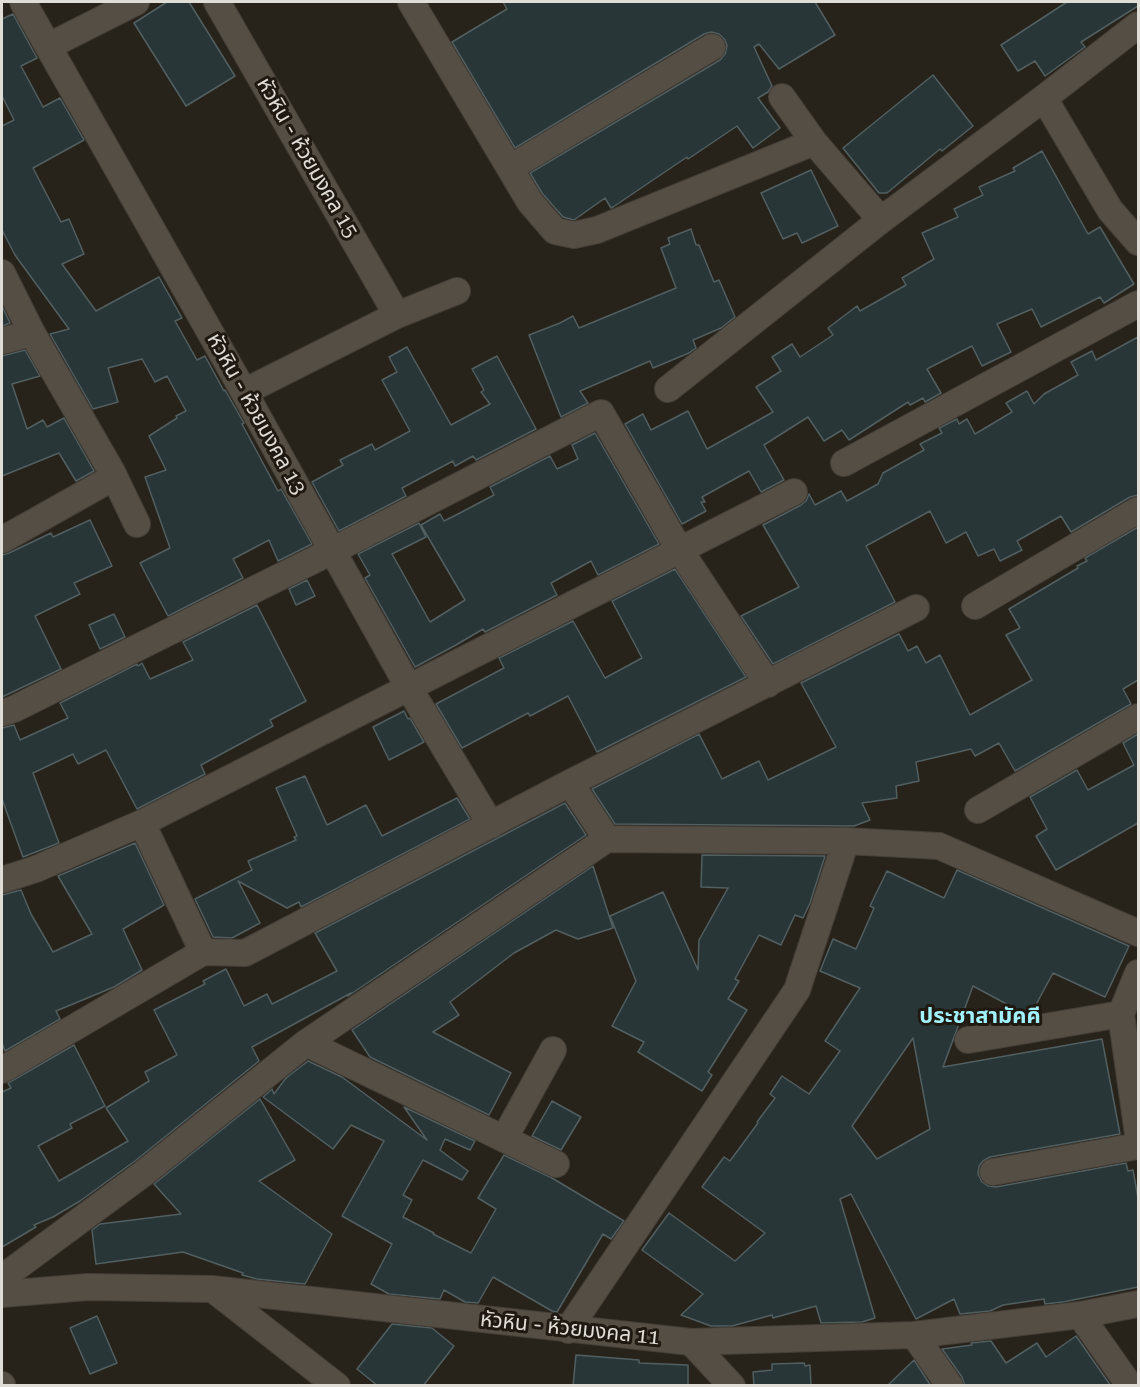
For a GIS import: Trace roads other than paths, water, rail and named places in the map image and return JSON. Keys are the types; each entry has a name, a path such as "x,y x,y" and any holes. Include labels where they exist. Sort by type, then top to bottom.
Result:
{"street":[{"name":"หัวหิน - ห้วยมงคล 13","path":"23,2 409,688 491,825"},
{"path":"49,46 136,2"},
{"name":"หัวหิน - ห้วยมงคล 15","path":"217,2 397,315"},
{"path":"411,2 530,202 555,231 574,235 597,230 814,142"},
{"path":"668,389 880,220 1138,26"},
{"path":"510,168 711,47"},
{"path":"782,97 814,142 880,220"},
{"path":"1044,98 1110,210 1138,242"},
{"path":"2,273 32,333 114,477 137,524"},
{"path":"244,392 397,315 457,291"},
{"path":"844,463 1138,304"},
{"path":"2,341 32,333"},
{"path":"2,713 332,551 602,413 679,549 768,684"},
{"path":"2,540 114,477"},
{"path":"2,880 36,869 142,823 794,492"},
{"path":"975,606 1138,510"},
{"path":"2,1070 203,952 245,953 570,783 916,608"},
{"path":"978,810 1138,717"},
{"path":"570,783 607,838"},
{"path":"142,823 203,952"},
{"path":"2,1278 144,1173 306,1043 607,838 846,841 939,846 1138,933"},
{"path":"568,1330 797,990 846,841"},
{"path":"1138,973 1121,1014 1138,1134"},
{"path":"968,1040 1121,1014"},
{"path":"306,1043 556,1164"},
{"path":"504,1139 553,1050"},
{"path":"993,1172 1138,1146"},
{"name":"หัวหิน - ห้วยมงคล 11","path":"2,1294 88,1287 213,1289 691,1342 914,1335 1080,1315 1138,1304"},
{"path":"213,1289 337,1386"},
{"path":"1080,1315 1130,1386"},
{"path":"914,1335 950,1386"},
{"path":"691,1342 732,1386"}],"district":[{"name":"ประชาสามัคคี","path":"980,1017"}]}
